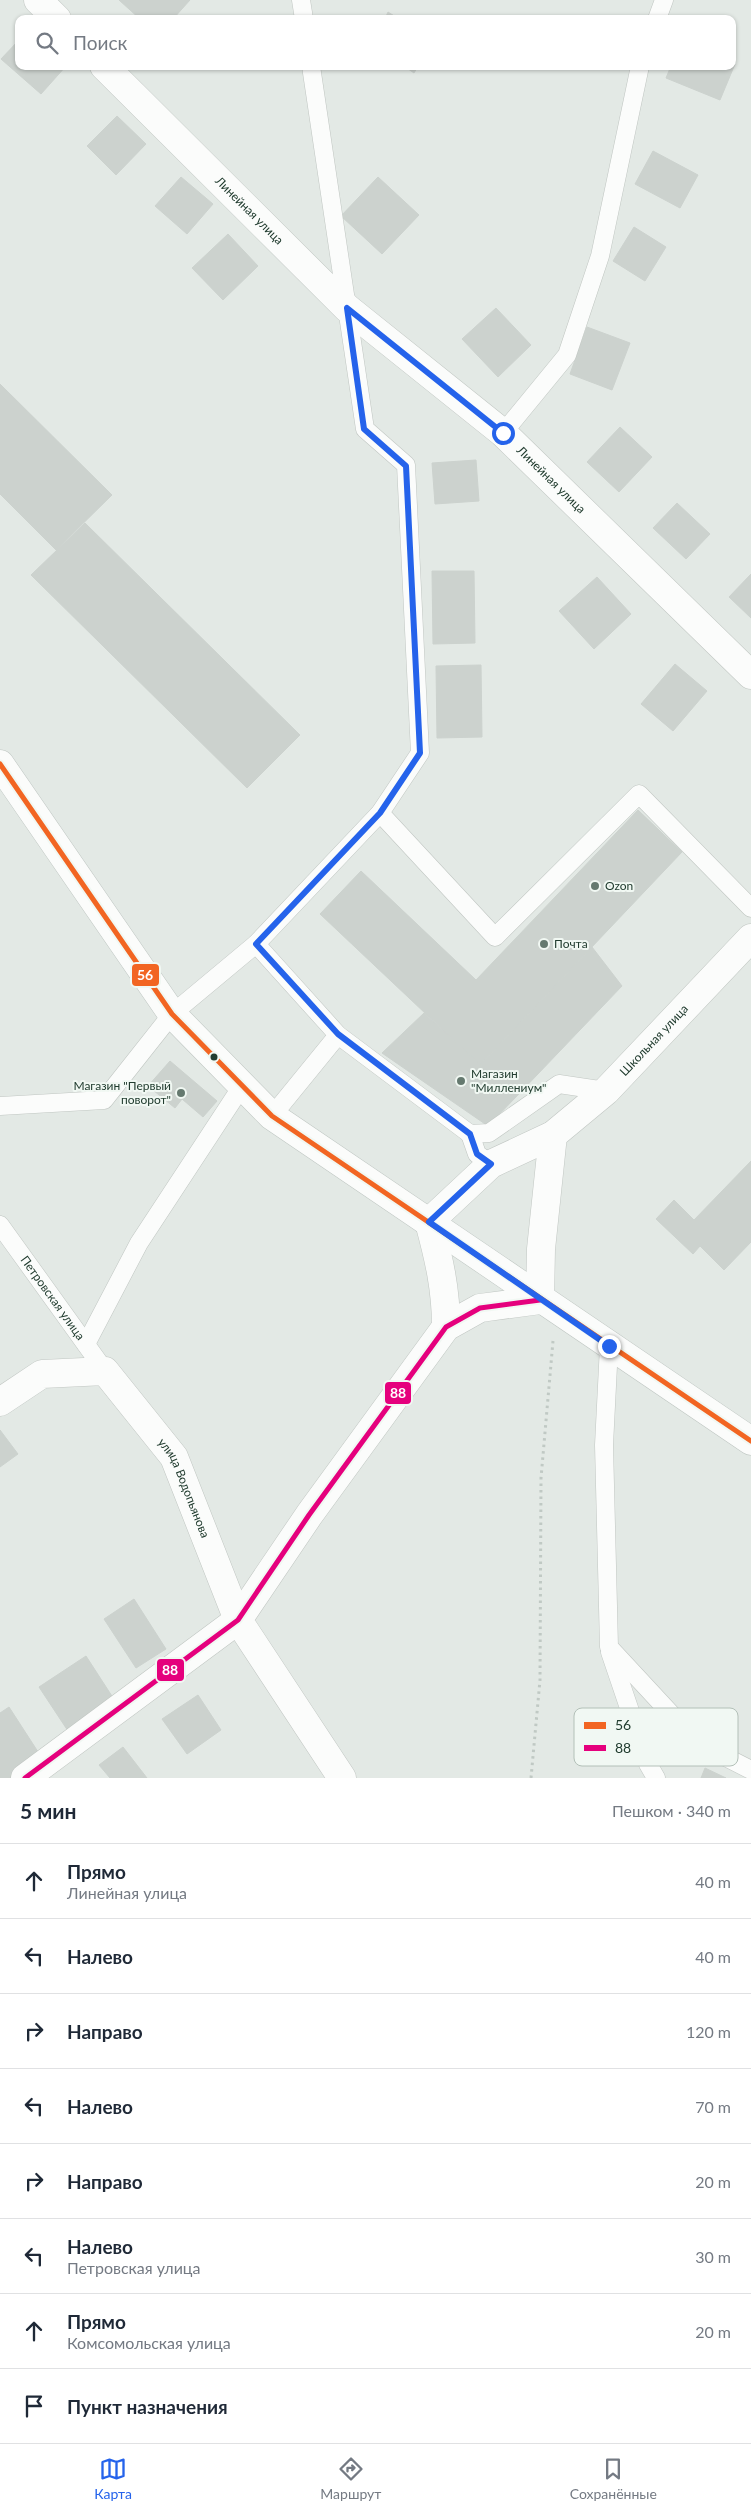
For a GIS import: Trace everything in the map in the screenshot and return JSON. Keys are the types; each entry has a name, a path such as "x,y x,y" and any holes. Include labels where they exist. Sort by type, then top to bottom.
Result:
{"street":[{"path":"38,0 53,15"},
{"name":"Линейная улица","path":"108,70 347,308 503,433 751,675"},
{"path":"0,764 172,1014 272,1116 751,1441"},
{"name":"Школьная улица","path":"429,1222 491,1164 553,1135 606,1091 751,938"},
{"path":"548,1305 541,1249 553,1135"},
{"path":"429,1222 441,1263 446,1294 446,1327"},
{"path":"25,1778 238,1620 309,1515 446,1327 480,1308 548,1305"},
{"path":"0,1402 42,1374 105,1371"},
{"name":"улица Водопьянова","path":"105,1371 174,1457 238,1620 342,1778"}],"lane":[{"path":"301,0 303,15"},
{"path":"658,15 664,0"},
{"path":"0,1106 104,1100 172,1014 256,944 380,813 420,753 406,466 364,429 312,70"},
{"path":"503,433 567,355 600,256 639,70"},
{"path":"380,813 495,937 639,794 751,908"},
{"path":"256,944 338,1034 470,1134 477,1154 491,1164"},
{"path":"272,1116 338,1034"},
{"path":"470,1134 489,1133 559,1084 606,1091"},
{"path":"86,1344 139,1243 242,1086"},
{"name":"Петровская улица","path":"0,1225 105,1371"},
{"path":"609,1346 604,1445 609,1647 629,1708"},
{"path":"609,1647 666,1708"},
{"path":"738,1763 751,1770"},
{"path":"649,1766 656,1778"}],"path":[{"path":"531,1778 540,1680 541,1478 548,1305"}],"building":[{"path":"119,0 190,0 177,15 136,15"},
{"path":"15,44 15,70 62,70 41,94 1,59"},
{"path":"669,70 732,70 720,100 666,78"},
{"path":"117,116 146,144 116,175 87,146"},
{"path":"653,151 698,175 680,208 635,184"},
{"path":"181,177 213,204 187,234 155,206"},
{"path":"378,177 419,215 382,254 341,216"},
{"path":"634,227 666,247 645,281 613,261"},
{"path":"228,234 258,266 223,300 192,268"},
{"path":"496,308 531,345 498,377 462,339"},
{"path":"587,327 630,343 612,390 570,374"},
{"path":"0,384 112,495 56,550 0,494"},
{"path":"620,427 652,457 619,492 587,462"},
{"path":"476,460 479,501 435,504 432,463"},
{"path":"677,503 710,534 686,559 653,528"},
{"path":"85,523 300,735 247,788 31,575"},
{"path":"432,571 474,571 475,643 433,644"},
{"path":"751,574 751,618 729,597"},
{"path":"597,577 631,614 594,649 559,611"},
{"path":"675,664 707,691 673,731 641,704"},
{"path":"481,665 482,737 437,738 436,666"},
{"path":"638,810 682,852 480,1065 320,914 361,871 476,980"},
{"path":"592,947 622,986 516,1097 480,1065"},
{"name":"Магазин \"Миллениум\"","path":"424,1013 516,1097 488,1126 382,1053"},
{"name":"Магазин \"Первый поворот\"","path":"170,1061 217,1101 203,1117 182,1099 175,1108 148,1086"},
{"path":"751,1161 751,1242 724,1270 700,1246 693,1254 656,1219 674,1200 694,1220"},
{"path":"0,1430 18,1454 0,1467"},
{"path":"134,1599 166,1649 136,1668 104,1619"},
{"path":"86,1656 119,1707 72,1737 39,1687"},
{"path":"198,1695 221,1730 187,1754 162,1719"},
{"path":"9,1707 42,1758 11,1778 0,1778 0,1713"},
{"path":"123,1747 147,1778 110,1778 99,1765"},
{"path":"705,1768 726,1778 701,1778"}],"transit line":[{"name":"56","path":"0,764 172,1014 272,1116 751,1441"},
{"name":"88","path":"25,1778 238,1620 309,1515 446,1327 480,1308 540,1300"}],"place":[{"name":"Ozon","path":"595,886"},
{"name":"Почта","path":"544,944"},
{"name":"Магазин \"Миллениум\"","path":"461,1081"},
{"name":"Магазин \"Первый поворот\"","path":"181,1093"}],"route":[{"path":"503,433 347,308 364,429 406,466 420,753 380,813 256,944 338,1034 470,1134 477,1154 491,1164 429,1222 609,1346"}]}
